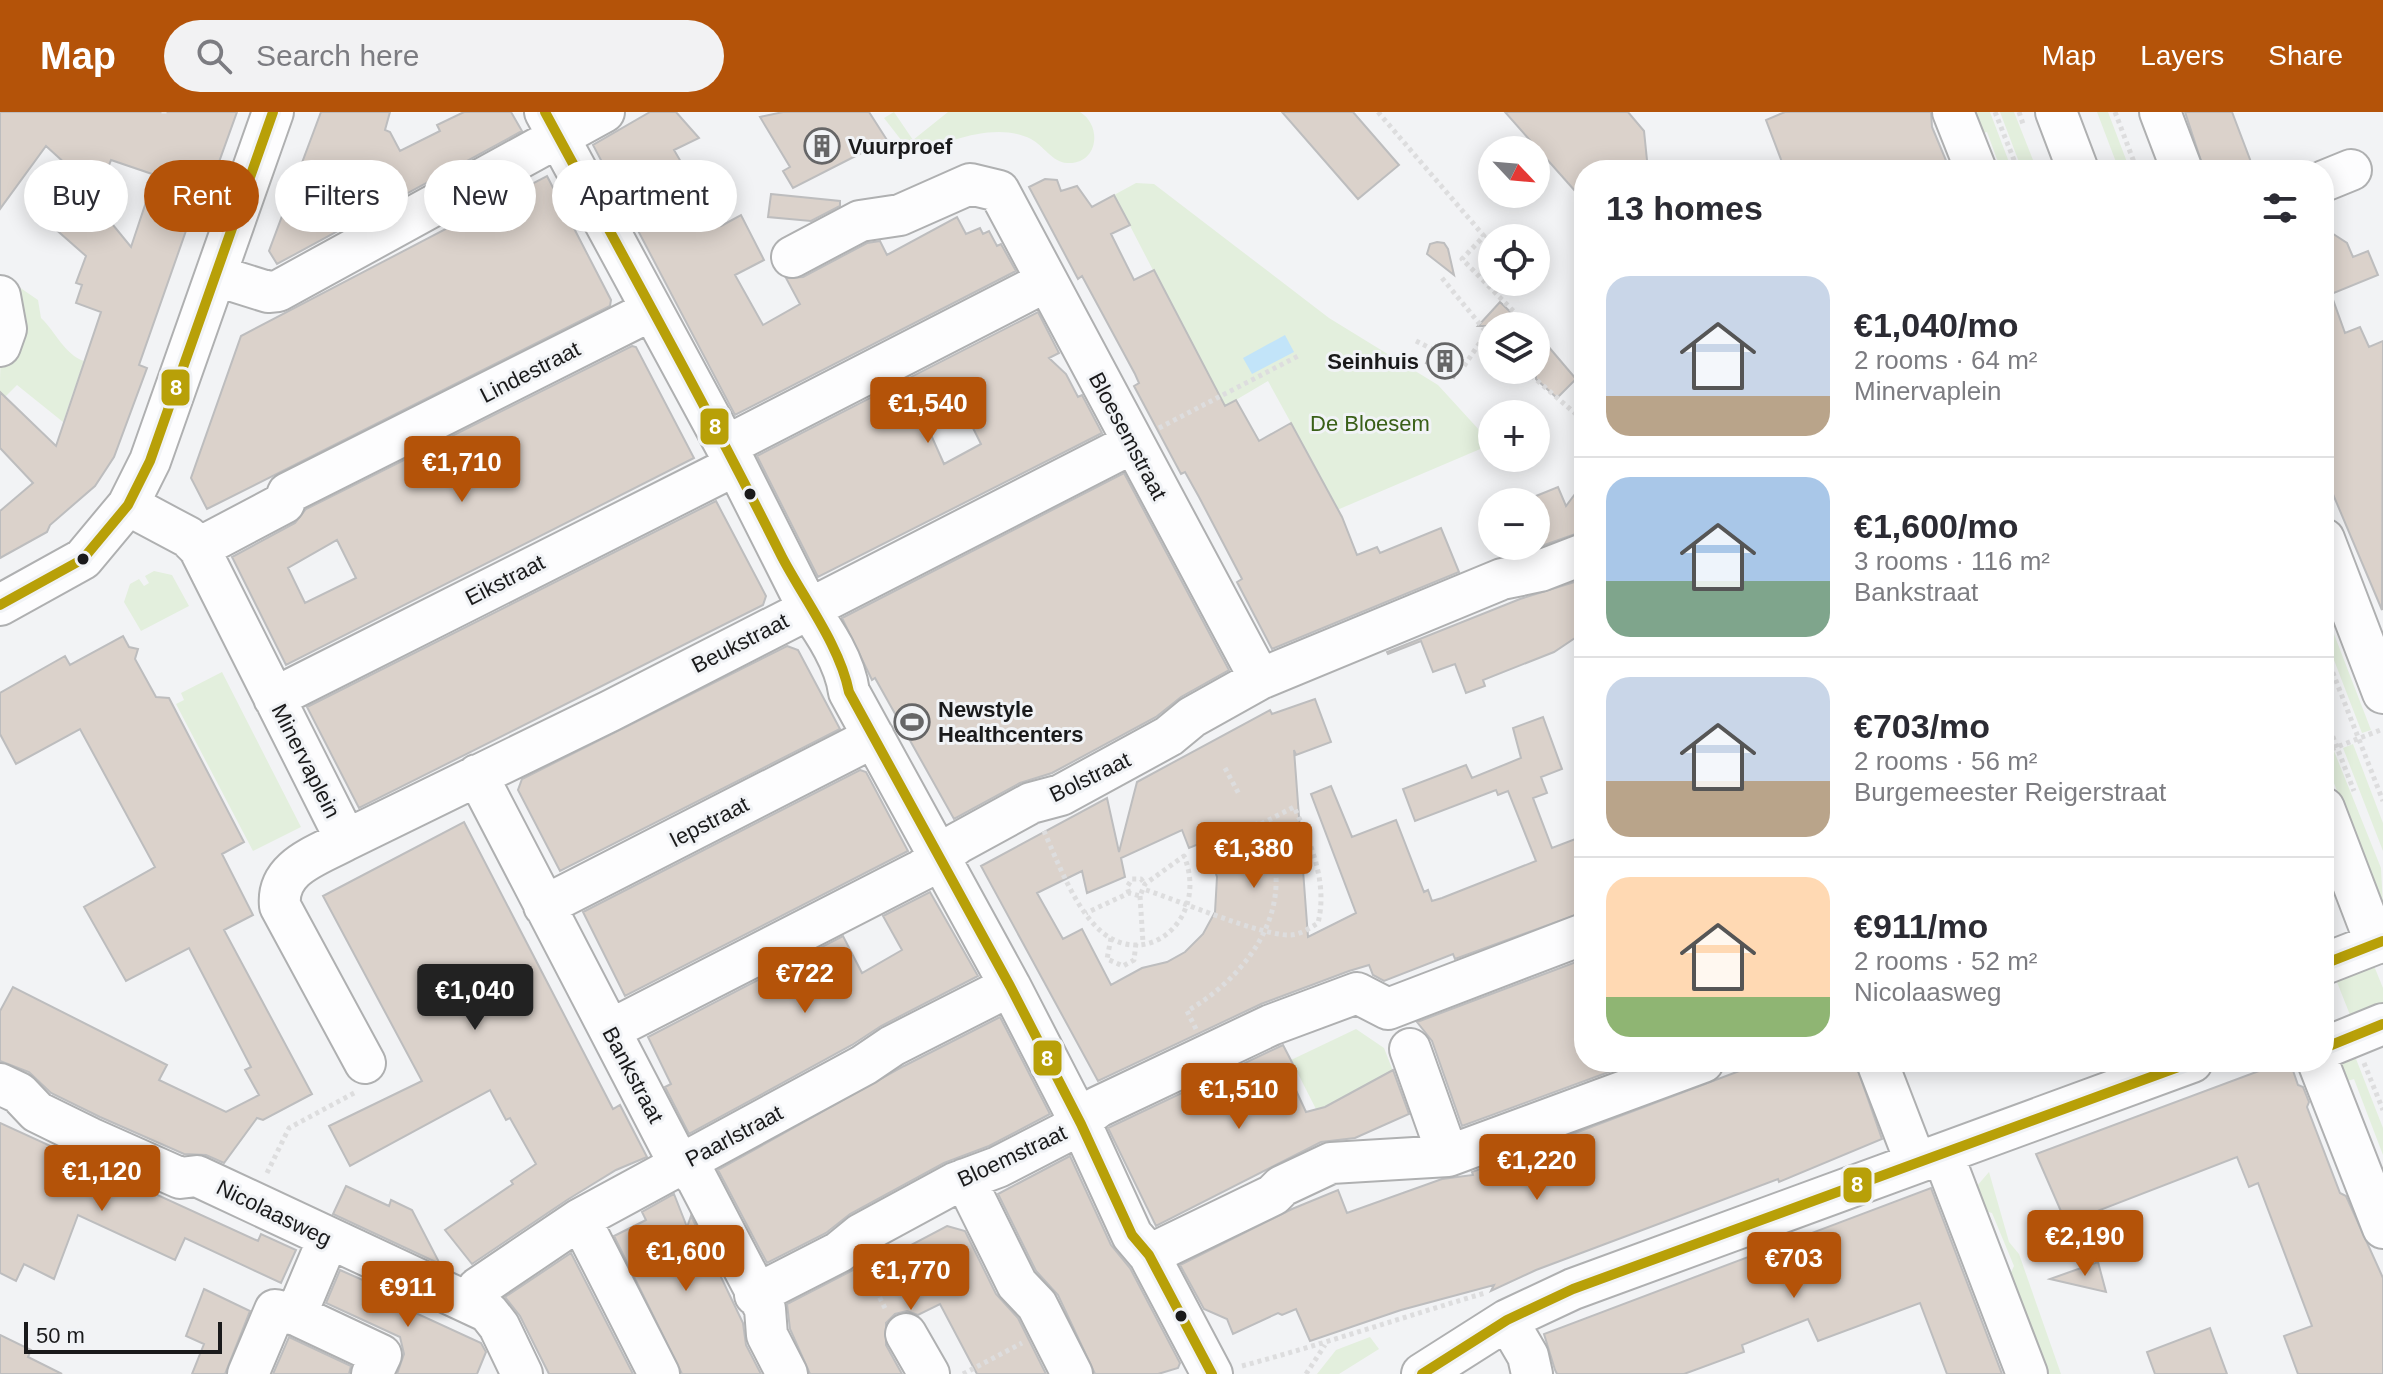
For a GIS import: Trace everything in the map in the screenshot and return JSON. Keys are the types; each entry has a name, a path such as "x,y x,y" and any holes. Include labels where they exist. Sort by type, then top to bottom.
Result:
{"street":[{"path":"0,605 83,559 128,505 150,461 273,112"},
{"path":"217,276 268,292 278,291 553,125 604,112"},
{"path":"1953,112 1972,160"},
{"path":"2056,112 2074,160"},
{"path":"2160,112 2178,160"},
{"path":"553,125 731,456 808,608 823,629 847,678 849,692 1010,986 1081,1124 1132,1235 1149,1255 1212,1374"},
{"name":"Bloesemstraat","path":"792,257 860,221 900,215 970,184 999,191 1260,679"},
{"name":"Eikstraat","path":"274,698 731,456 1047,281"},
{"path":"0,296 6,329 0,346"},
{"name":"Lindestraat","path":"199,548 284,503 288,493 652,310"},
{"name":"Beukstraat","path":"346,840 610,711 1133,443"},
{"name":"Minervaplein","path":"128,505 188,537 199,548 346,840 296,867 283,878 278,889 280,906 365,1063"},
{"name":"Bolstraat","path":"610,1030 942,859 958,843 1042,800 1061,795 1169,736 1192,717 1260,679 1502,579 1540,571 1574,558"},
{"path":"2334,565 2383,693"},
{"name":"Iepstraat","path":"544,906 874,737"},
{"name":"Bankstraat","path":"477,775 610,1030 682,1163 697,1179 765,1309 767,1335 787,1374"},
{"path":"2334,832 2380,942 2334,960"},
{"name":"Bloemstraat","path":"755,1295 965,1179 998,1167 1081,1124 1098,1107 1271,1025 1357,993 1388,1009 1574,938"},
{"name":"Paarlstraat","path":"471,1303 478,1288 580,1219 864,1065 892,1046 1010,986"},
{"path":"2334,1044 2383,1024"},
{"path":"1410,1049 1448,1156"},
{"path":"1149,1255 1331,1163 1448,1156 1676,1072"},
{"path":"1882,1072 1983,1266 2027,1374"},
{"path":"1422,1374 1501,1306 1573,1289 2165,1072"},
{"path":"2322,1072 2383,1228"},
{"name":"Nicolaasweg","path":"0,1084 19,1093 37,1112 90,1138 180,1178 197,1176 488,1312 499,1326 522,1374"},
{"path":"965,1179 1017,1284 1037,1305 1072,1374"},
{"path":"580,1219 659,1374"},
{"path":"296,1315 328,1239"},
{"path":"1501,1306 1528,1356 1532,1374"},
{"path":"248,1374 275,1310 296,1315 381,1355 372,1374"},
{"path":"906,1334 929,1374"}],"path":[{"path":"1378,112 1484,236 1462,259 1514,312"},
{"path":"1995,112 2014,160"},
{"path":"2115,112 2133,160"},
{"path":"1442,278 1478,321"},
{"path":"1416,341 1434,350"},
{"path":"1464,366 1478,345"},
{"path":"1133,443 1300,355"},
{"path":"1541,384 1574,412"},
{"path":"2334,676 2383,801"},
{"path":"2334,748 2383,729"},
{"path":"1225,768 1240,796"},
{"path":"1042,800 1044,832 1086,913 1111,938 1140,943 1172,931 1189,904 1192,880 1184,856 1145,887 1140,896 1140,943 1134,960 1123,966 1107,959 1111,938"},
{"path":"1129,893 1127,887 1132,879 1141,879 1145,887 1264,929 1290,936 1304,931 1318,923 1322,890 1310,840 1294,807 1256,824 1274,859 1272,901 1264,929 1256,948 1236,974 1210,998 1187,1011 1209,1054"},
{"path":"1086,913 1129,893 1140,896"},
{"path":"251,1201 289,1128 358,1091 366,1076 365,1063"},
{"path":"2367,1068 2383,1110"},
{"path":"851,1243 897,1329 906,1334"},
{"path":"963,1374 1035,1336 1019,1306 1028,1296"},
{"path":"1212,1374 1326,1344 1387,1320 1501,1306"},
{"path":"1306,1374 1326,1344"}],"green space":[{"path":"894,112 913,140 948,112 1080,112 1092,126 1094,144 1085,158 1067,163 1057,160 1031,139 1002,132 972,135 912,154 884,118"},
{"path":"1960,112 1990,112 2008,160 1997,160 1987,132 1979,134"},
{"path":"2000,112 2014,112 2033,160 2018,160"},
{"path":"2097,112 2108,112 2126,160 2115,160"},
{"name":"De Bloesem","path":"1136,183 1154,184 1329,318 1438,385 1478,429 1478,450 1330,513 1329,492 1268,381 1224,407 1114,195"},
{"path":"19,287 38,300 41,318 66,348 84,361 63,422 17,385 0,402 5,326"},
{"path":"154,571 172,575 189,606 141,631 124,602 130,584 139,579 144,586 149,583 145,576"},
{"path":"2334,634 2371,730 2362,733 2334,660"},
{"path":"222,672 301,827 253,851 176,704 184,700 181,693"},
{"path":"2353,744 2383,823 2383,851 2343,748"},
{"path":"2334,751 2381,868 2383,907 2334,783"},
{"path":"2370,956 2383,988 2383,1013 2354,1025 2334,972"},
{"path":"1356,1029 1384,1048 1393,1071 1317,1111 1291,1060"},
{"path":"2351,1046 2383,1128 2383,1155 2354,1079 2344,1082 2334,1053"},
{"path":"1989,1172 2009,1242 2019,1254 2061,1374 2035,1374 2008,1279 2014,1266 1992,1213 1976,1208 1970,1194"},
{"path":"1370,1337 1379,1349 1339,1374 1317,1374 1336,1350"}],"water":[{"path":"1285,335 1294,352 1252,374 1243,358"}],"building":[{"path":"0,112 237,112 220,160 144,160 144,171 128,166 128,160 61,160 46,146 36,160 24,160 24,176 0,209"},
{"path":"321,112 390,112 385,130 390,132 400,151 440,131 437,125 464,112 511,112 522,131 469,160 424,160 424,184 408,193 408,160 303,160"},
{"path":"650,112 676,112 699,138 674,150 680,160 601,160 593,145"},
{"name":"Vuurproef","path":"783,112 869,112 887,140 793,188 783,171 790,167 760,117"},
{"path":"1282,112 1353,112 1399,165 1358,199"},
{"path":"1505,112 1628,112 1644,131 1647,160 1574,160 1574,190 1550,163 1550,136 1526,136"},
{"path":"1785,112 1931,112 1932,127 1946,160 1781,160 1766,120"},
{"path":"2185,112 2232,112 2250,160 2201,160"},
{"path":"547,176 552,186 552,232 576,232 611,300 610,306 207,509 191,478 241,336 440,232 536,232 536,182"},
{"path":"1045,179 1057,180 1061,191 1077,186 1092,207 1114,195 1130,225 1111,234 1134,280 1154,270 1225,406 1236,400 1259,441 1291,423 1342,517 1357,555 1377,547 1380,553 1441,528 1459,572 1272,649 1237,582 1242,579 1199,497 1185,472 1181,474 1134,386 1139,383 1135,374 1082,276 1078,279 1029,187"},
{"path":"771,194 840,201 840,206 811,221 768,217"},
{"path":"144,208 144,232 186,232 139,365 147,368 114,457 95,486 50,525 47,532 0,558 0,511 33,483 0,448 0,392 56,446 101,312 76,303 82,285 76,283 86,256 59,232 119,232 131,247"},
{"path":"741,215 764,260 735,275 763,325 800,304 786,278 803,277 867,243 880,241 887,255 957,217 966,234 980,228 983,234 989,231 997,246 1001,244 1016,271 735,415 639,232 737,232 737,217"},
{"path":"276,232 336,232 277,264 269,251"},
{"path":"2334,235 2347,243 2353,257 2368,251 2378,275 2334,293"},
{"path":"1444,243 1448,249 1454,275 1427,254 1430,244"},
{"path":"1500,302 1510,312 1491,312"},
{"path":"2334,302 2345,333 2360,327 2369,347 2383,341 2382,610 2334,497"},
{"path":"1038,312 1059,353 1049,358 1066,374 1078,397 1082,395 1102,433 818,577 757,456","holes":["963,408 981,444 944,464 927,426"]},
{"name":"Seinhuis","path":"1436,345 1463,360 1454,378 1426,363"},
{"path":"632,346 636,347 694,458 286,665 232,557 295,523 306,509","holes":["337,540 356,578 305,603 288,568"]},
{"path":"1550,348 1574,377 1574,381 1557,398 1542,384 1550,384"},
{"path":"1124,473 1229,670 1181,697 1156,717 1052,773 1020,783 954,819 875,678 872,680 842,618"},
{"path":"1558,487 1566,506 1574,495 1574,535 1550,543 1550,490"},
{"path":"716,501 766,596 763,605 359,808 307,707"},
{"path":"1574,582 1574,639 1554,652 1483,680 1485,686 1466,693 1455,664 1433,672 1421,641 1387,652 1520,599"},
{"path":"123,636 129,647 138,649 135,659 156,697 169,698 244,842 222,854 253,915 224,930 312,1094 263,1120 257,1118 224,1163 206,1155 184,1154 100,1117 51,1093 29,1072 0,1061 0,1011 13,987 167,1065 159,1080 226,1112 259,1095 245,1070 251,1067 189,948 126,981 84,907 155,867 80,729 16,764 0,734 0,693 65,656 70,665"},
{"path":"787,646 798,650 840,729 560,871 518,790 522,779"},
{"path":"1315,699 1331,742 1296,755 1294,750 1308,937 1356,913 1311,794 1331,786 1352,837 1396,820 1424,892 1428,890 1432,901 1442,898 1536,861 1508,791 1498,795 1496,790 1415,821 1403,789 1466,765 1472,778 1521,758 1513,728 1543,717 1562,769 1541,777 1547,793 1533,798 1552,848 1574,840 1574,916 1455,959 1453,954 1384,981 1373,975 1369,965 1349,971 1261,1004 1098,1081 981,866 1107,798 1119,852 1137,782 1270,710 1272,714","holes":["1182,830 1189,848 1206,841 1217,877 1215,912 1203,934 1185,952 1167,962 1142,968 1111,985 1082,929 1063,939 1037,893 1082,871 1087,893 1125,877 1121,858"]},
{"path":"860,770 866,772 908,851 625,996 583,912"},
{"path":"464,822 613,1109 620,1105 647,1157 616,1170 472,1264 445,1230 513,1184 511,1181 536,1164 490,1090 350,1166 329,1126 422,1081 323,896"},
{"path":"930,892 978,976 881,1026 689,1134 665,1087 671,1084 648,1037 843,936 862,973 902,950 883,916"},
{"path":"1574,963 1574,1072 1609,1072 1462,1126 1432,1041 1417,1022"},
{"path":"1000,1017 1050,1114 989,1146 944,1163 850,1214 826,1233 767,1263 718,1170 904,1066"},
{"path":"1283,1045 1296,1070 1288,1073 1306,1112 1325,1107 1393,1070 1409,1114 1355,1138 1321,1142 1156,1226 1108,1128"},
{"path":"1737,1072 1859,1072 1882,1139 1779,1182 1778,1179 1536,1270 1491,1291 1494,1285 1401,1310 1310,1341 1296,1309 1282,1315 1278,1313 1233,1334 1227,1319 1204,1309 1180,1265 1292,1209 1338,1190 1347,1213 1442,1179 1473,1175 1472,1172"},
{"path":"2256,1072 2293,1072 2309,1102 2307,1107 2340,1193 2346,1196 2383,1278 2383,1374 2298,1374 2284,1336 2312,1326 2258,1183 2249,1187 2237,1157 2092,1213 2086,1218 2088,1225 2070,1232 2036,1154"},
{"path":"0,1123 258,1241 261,1234 296,1250 281,1283 185,1238 175,1260 78,1215 54,1279 24,1264 16,1281 0,1273"},
{"path":"1070,1156 1111,1245 1130,1268 1180,1363 1178,1368 1158,1374 1095,1374 1058,1295 1036,1271 998,1194"},
{"path":"346,1186 389,1206 391,1200 412,1210 440,1264 333,1214"},
{"path":"1931,1188 2002,1374 1947,1374 1920,1303 1818,1341 1808,1319 1742,1345 1744,1352 1684,1374 1557,1374 1555,1370 1544,1334"},
{"path":"674,1194 687,1227 691,1216 708,1250 743,1323 746,1345 761,1374 682,1374 614,1236 646,1220 642,1212"},
{"path":"947,1226 965,1231 996,1294 1018,1318 1046,1374 977,1374 940,1304 918,1315 907,1311 895,1314 886,1323 886,1345 902,1374 810,1374 790,1329 787,1304 855,1269 858,1273"},
{"path":"571,1253 633,1374 549,1374 520,1316 505,1297"},
{"path":"2098,1262 2106,1292 2050,1279"},
{"path":"340,1270 397,1295 411,1303 409,1310 481,1343 486,1352 477,1374 397,1374 404,1354 400,1337 326,1303"},
{"path":"204,1289 250,1311 225,1374 192,1374 204,1344 186,1336"},
{"path":"2210,1328 2227,1374 2155,1374 2147,1352"},
{"path":"0,1335 31,1350 28,1357 62,1374 0,1374"},
{"path":"289,1337 351,1366 349,1374 273,1374"}],"transit line":[{"name":"8","path":"0,605 83,559 128,505 150,461 273,112"},
{"name":"8","path":"545,112 782,557 830,640 849,692 1010,986 1081,1124 1132,1235 1149,1255 1212,1374"},
{"name":"8","path":"2334,960 2383,941"},
{"name":"8","path":"2334,1044 2383,1024"},
{"name":"8","path":"1422,1374 1507,1320 1573,1289 2165,1072"}],"place":[{"name":"Vuurproef","path":"822,146"},
{"name":"Seinhuis","path":"1445,361"},
{"name":"Newstyle Healthcenters","path":"912,722"}]}
